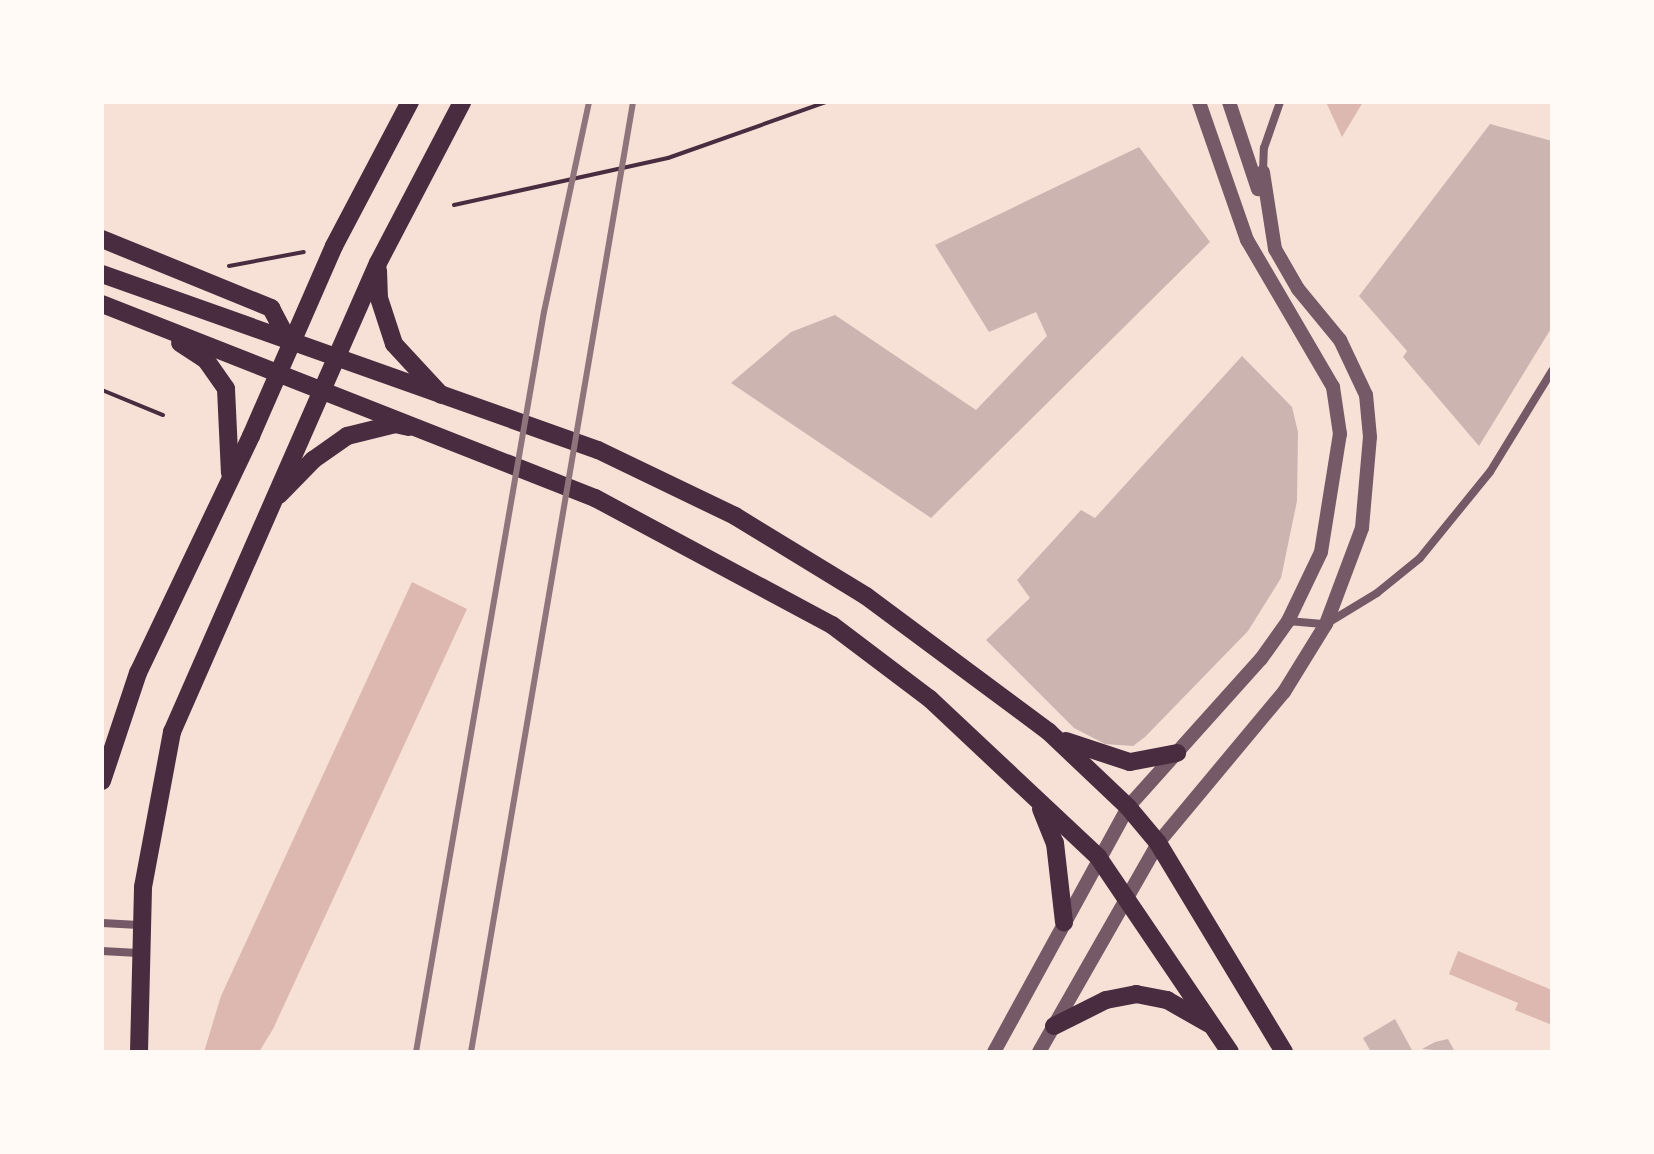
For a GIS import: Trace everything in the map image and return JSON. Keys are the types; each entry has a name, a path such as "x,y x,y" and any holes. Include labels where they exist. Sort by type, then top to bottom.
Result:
{"main road":[{"path":"102,781 138,673 230,480 334,246 410,102"},
{"path":"139,1052 139,925 152,821 172,732 320,387 378,263 462,102"},
{"path":"102,239 271,308 290,344"},
{"path":"378,263 379,298 394,344 444,399"},
{"path":"102,274 444,399 598,450 735,516 866,596 1049,732 1128,807 1158,843 1284,1052"},
{"path":"102,304 430,430 656,527 832,625 930,699 1098,857 1230,1052"},
{"path":"145,322 206,360 218,373 231,423 230,480"},
{"path":"271,503 313,460 347,436 395,424 430,430"},
{"path":"1049,732 1118,760 1177,753"},
{"path":"1033,794 1055,843 1064,922"},
{"path":"1054,1026 1106,1000 1136,994 1167,1000 1215,1028"}],"street":[{"path":"994,1052 1128,807 1214,717 1288,621 1321,552 1340,434 1333,387 1247,240 1199,102"},
{"path":"1039,1052 1158,843 1284,692 1326,624 1362,528 1370,437 1366,395 1340,340 1298,289 1275,249 1265,209 1229,102"},
{"path":"1265,209 1264,148 1280,102"},
{"path":"1288,621 1326,624 1377,593 1420,558 1490,472 1552,371"},
{"path":"102,923 139,925"},
{"path":"102,951 138,953"}],"path":[{"path":"454,205 668,158 826,102"},
{"path":"229,266 304,252"},
{"path":"102,390 163,415"}],"shaded area":[{"path":"1326,102 1363,102 1342,137"},
{"path":"412,582 467,609 273,1029 259,1052 204,1052 221,996"},
{"path":"1458,951 1552,990 1552,1025 1515,1010 1518,1003 1449,974"}],"building":[{"path":"1490,124 1552,141 1552,327 1479,446 1403,357 1407,351 1359,296"},
{"path":"1139,147 1210,242 931,518 731,383 791,332 835,315 976,410 1047,336 1036,312 989,332 935,245"},
{"path":"1242,356 1292,407 1298,432 1297,501 1281,578 1248,631 1145,737 1133,746 1105,744 1074,728 986,640 1030,598 1017,580 1081,510 1095,518"},
{"path":"1395,1019 1413,1052 1371,1052 1363,1038"},
{"path":"1448,1039 1455,1052 1422,1049 1435,1042"}],"railway":[{"path":"416,1052 544,312 589,102"},
{"path":"471,1052 633,102"}]}
